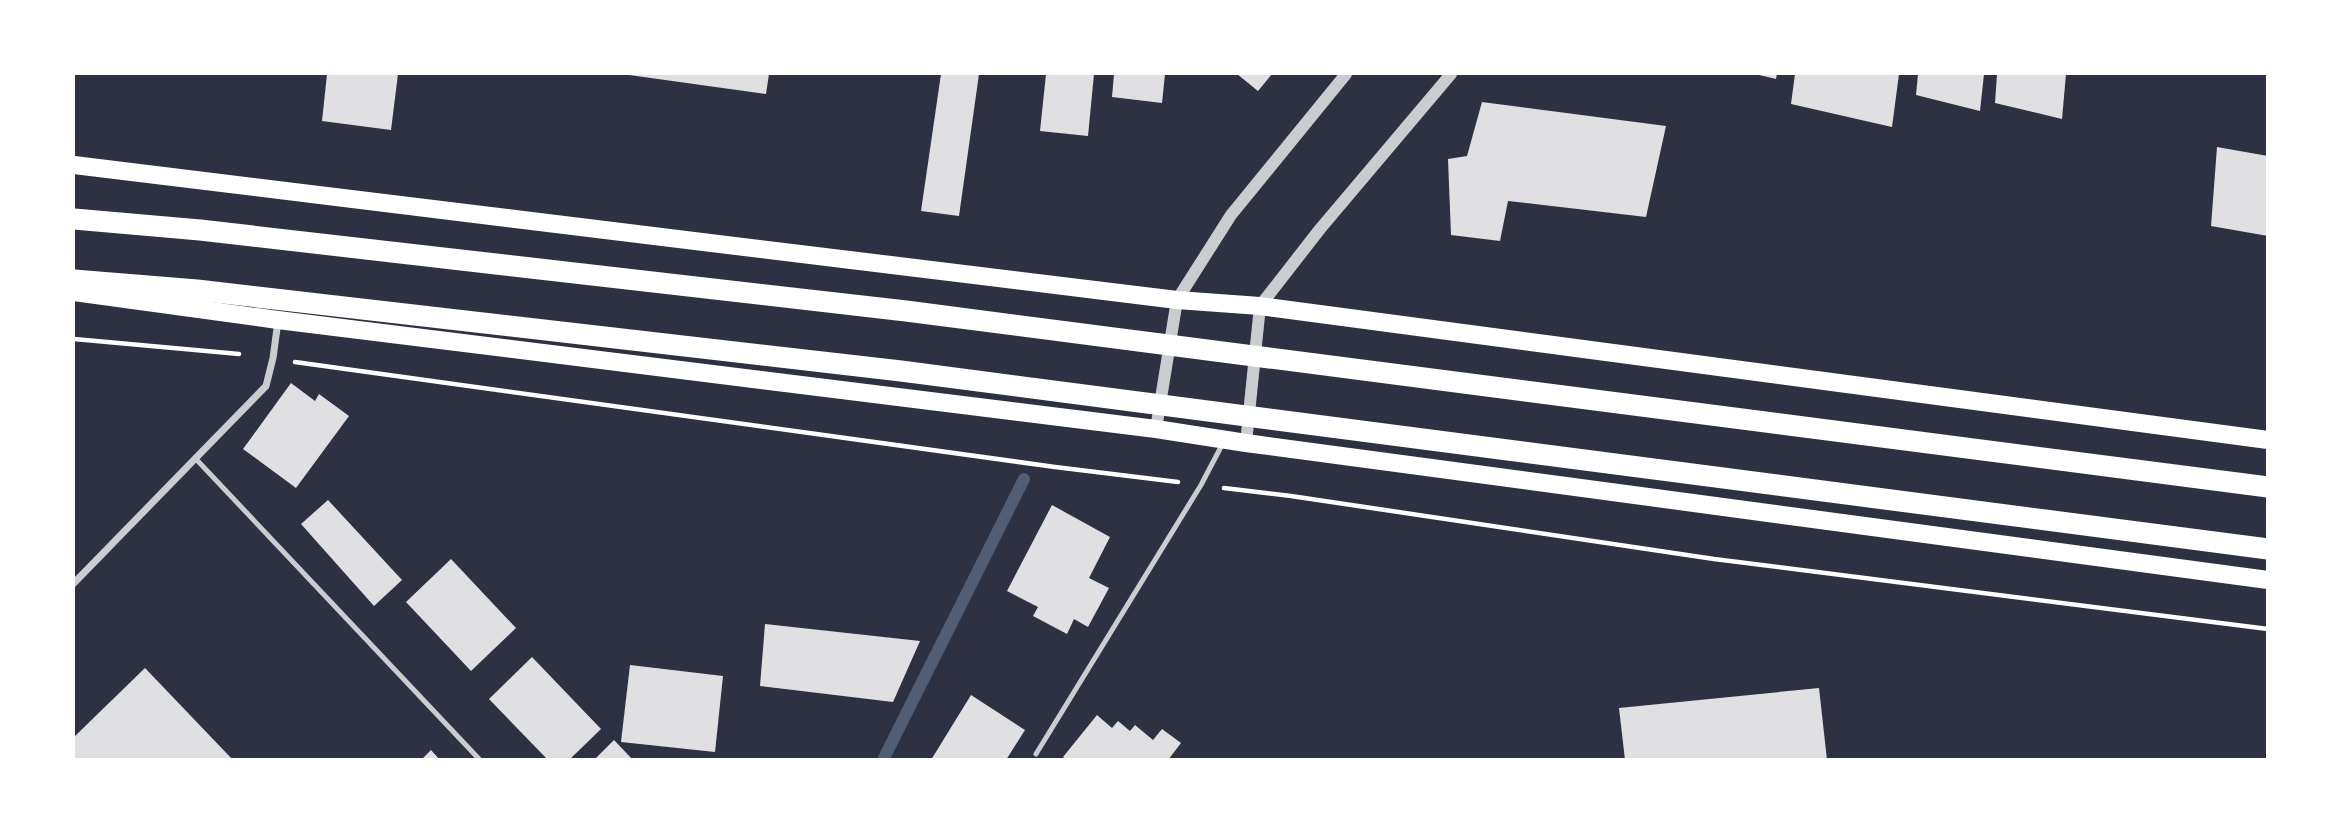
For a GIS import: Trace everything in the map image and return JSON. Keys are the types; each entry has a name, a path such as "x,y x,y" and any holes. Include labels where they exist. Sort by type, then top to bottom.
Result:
{"highway":[{"path":"74,219 201,230 906,311 2267,488"},
{"path":"74,280 197,290 901,371 2267,549"}],"main road":[{"path":"74,165 1177,300 1260,306 2267,440"},
{"path":"74,292 278,320 1156,429 2267,580"}],"street":[{"path":"1156,429 1177,300 1231,215 1346,74"},
{"path":"1245,443 1260,306 1320,229 1451,74"},
{"path":"74,583 266,386 278,320"}],"lane":[{"path":"1036,754 1201,485 1225,440"},
{"path":"195,458 480,760"}],"path":[{"path":"74,339 239,354"},
{"path":"291,362 1055,467 1305,498 1714,559 2267,629"}],"building":[{"path":"327,74 398,74 391,130 322,121"},
{"path":"622,74 769,74 766,94"},
{"path":"941,74 979,74 959,216 921,211"},
{"path":"1046,74 1094,74 1088,136 1040,131"},
{"path":"1114,74 1165,74 1162,103 1112,97"},
{"path":"1237,74 1272,74 1258,91"},
{"path":"1755,74 1777,74 1776,79"},
{"path":"1795,74 1899,74 1892,127 1791,104"},
{"path":"1918,74 1984,74 1980,111 1916,95"},
{"path":"1997,74 2066,74 2062,119 1995,103"},
{"path":"1482,102 1666,126 1646,217 1508,201 1500,241 1451,235 1448,159 1467,156"},
{"path":"2217,147 2268,156 2268,236 2211,226"},
{"path":"291,383 315,401 319,394 349,416 296,488 243,449"},
{"path":"328,500 402,580 374,606 301,524"},
{"path":"1052,505 1110,537 1089,578 1109,588 1088,627 1074,619 1067,634 1033,616 1038,607 1007,591"},
{"path":"451,559 516,628 471,671 406,602"},
{"path":"765,624 920,641 893,702 760,686"},
{"path":"532,657 601,729 569,760 548,760 489,699"},
{"path":"630,665 723,676 715,752 621,742"},
{"path":"145,668 233,760 74,760 74,737"},
{"path":"1819,688 1827,760 1625,760 1619,708"},
{"path":"971,695 1025,730 1006,760 931,760"},
{"path":"1097,715 1112,728 1118,721 1130,731 1135,725 1153,740 1162,729 1181,743 1168,760 1067,760 1063,757"},
{"path":"614,740 633,760 594,760"},
{"path":"431,750 440,760 421,760"}],"waterway":[{"path":"883,760 1024,479"}]}
